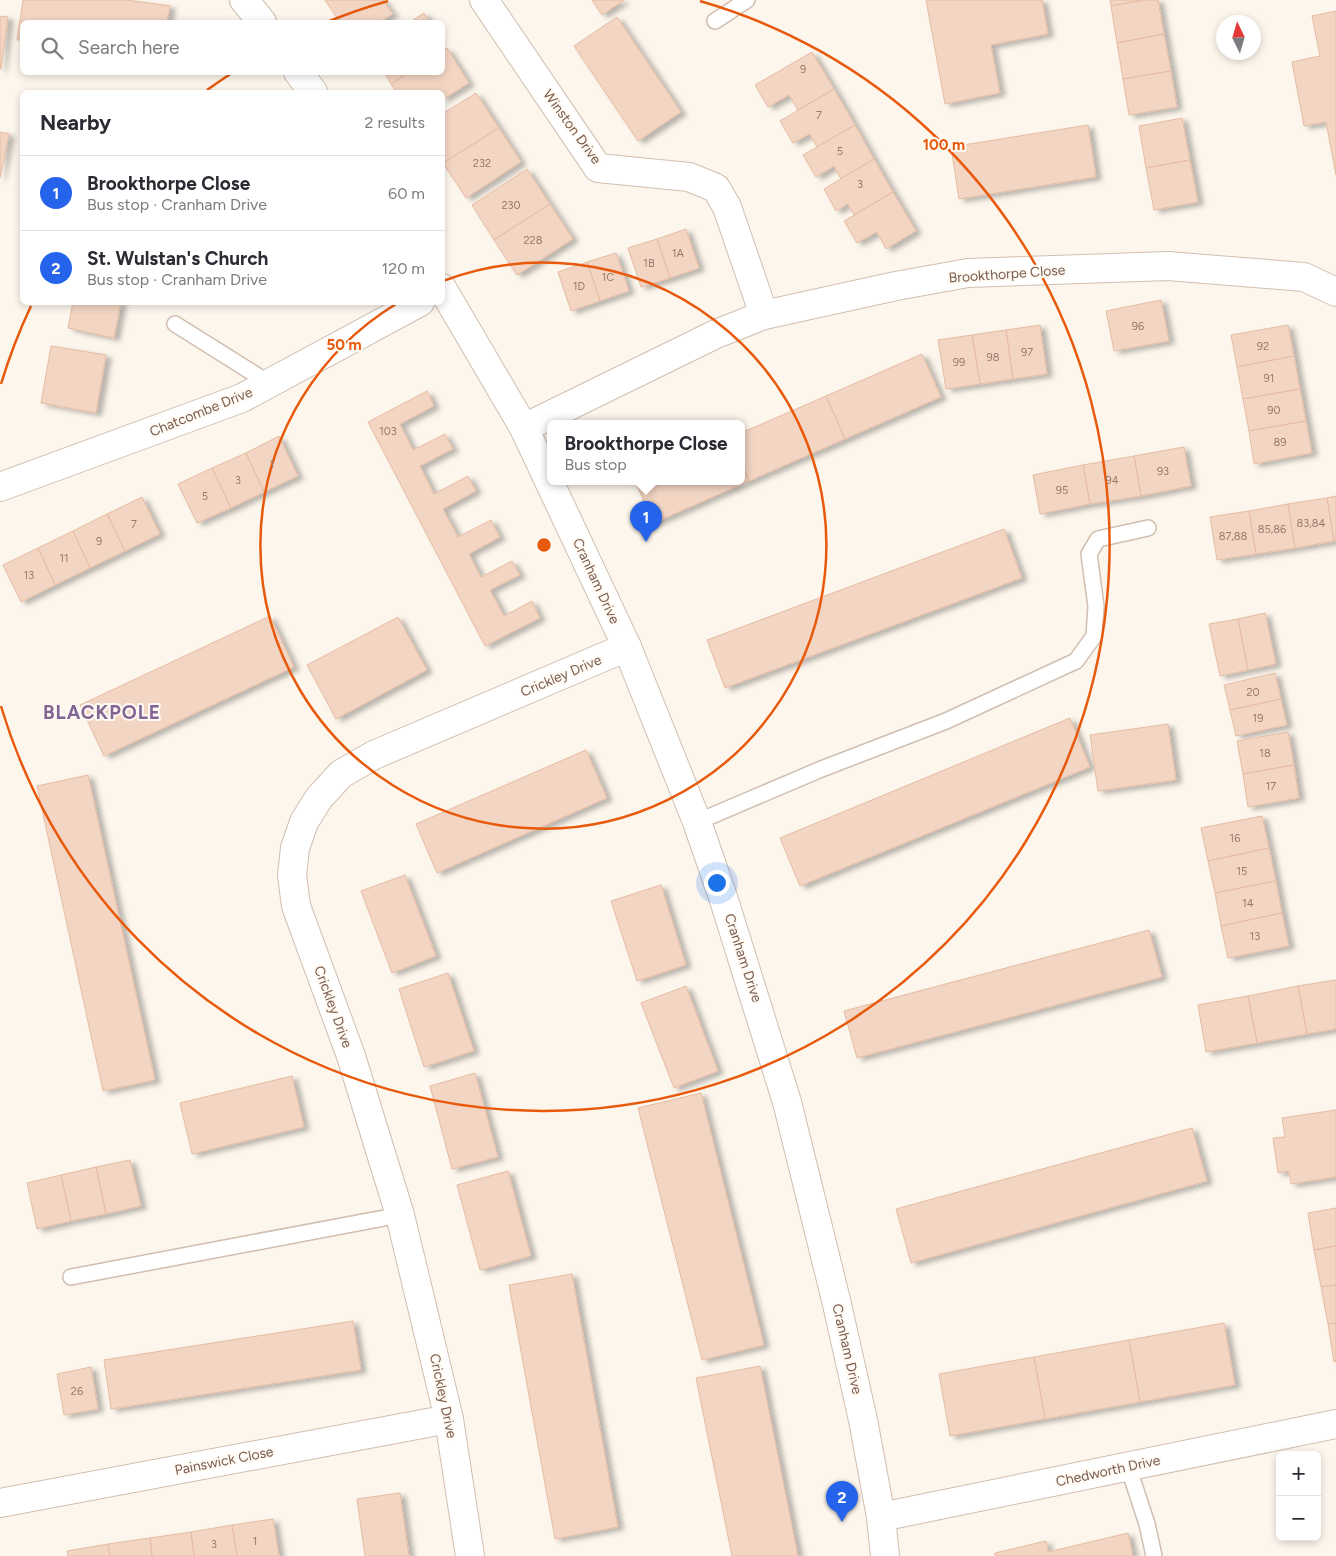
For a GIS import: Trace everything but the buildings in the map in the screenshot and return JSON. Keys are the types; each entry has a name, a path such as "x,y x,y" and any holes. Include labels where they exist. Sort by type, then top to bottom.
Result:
{"street":[{"path":"244,0 260,20"},
{"name":"Winston Drive","path":"484,0 598,168 689,177 716,188 727,207 764,316"},
{"path":"300,75 312,90"},
{"name":"Brookthorpe Close","path":"524,428 716,334 764,316 896,286 968,273 1168,266 1304,276 1336,292"},
{"name":"Cranham Drive","path":"445,292 524,428 547,477"},
{"name":"Chatcombe Drive","path":"0,487 242,398 414,305"},
{"name":"Cranham Drive","path":"551,485 627,647 696,822 760,1008 787,1102 838,1309 863,1420 881,1517 885,1556"},
{"name":"Crickley Drive","path":"470,1556 449,1419 400,1215 351,1056 296,906 293,866 295,848 304,822 318,798 340,774 374,756 627,647"},
{"name":"Painswick Close","path":"0,1503 449,1419"},
{"name":"Chedworth Drive","path":"881,1517 1336,1424"}],"lane":[{"path":"715,21 747,0"},
{"path":"174,324 269,383"},
{"path":"696,822 819,770 946,721 1076,661 1094,636 1096,606 1089,554 1098,539 1148,528"},
{"path":"71,1277 400,1215"},
{"path":"1128,1466 1147,1524 1154,1556"}],"place":[{"name":"Brookthorpe Close","path":"646,542"},
{"name":"St. Wulstan's Church","path":"842,1522"}],"district":[{"name":"BLACKPOLE","path":"102,712"}]}
